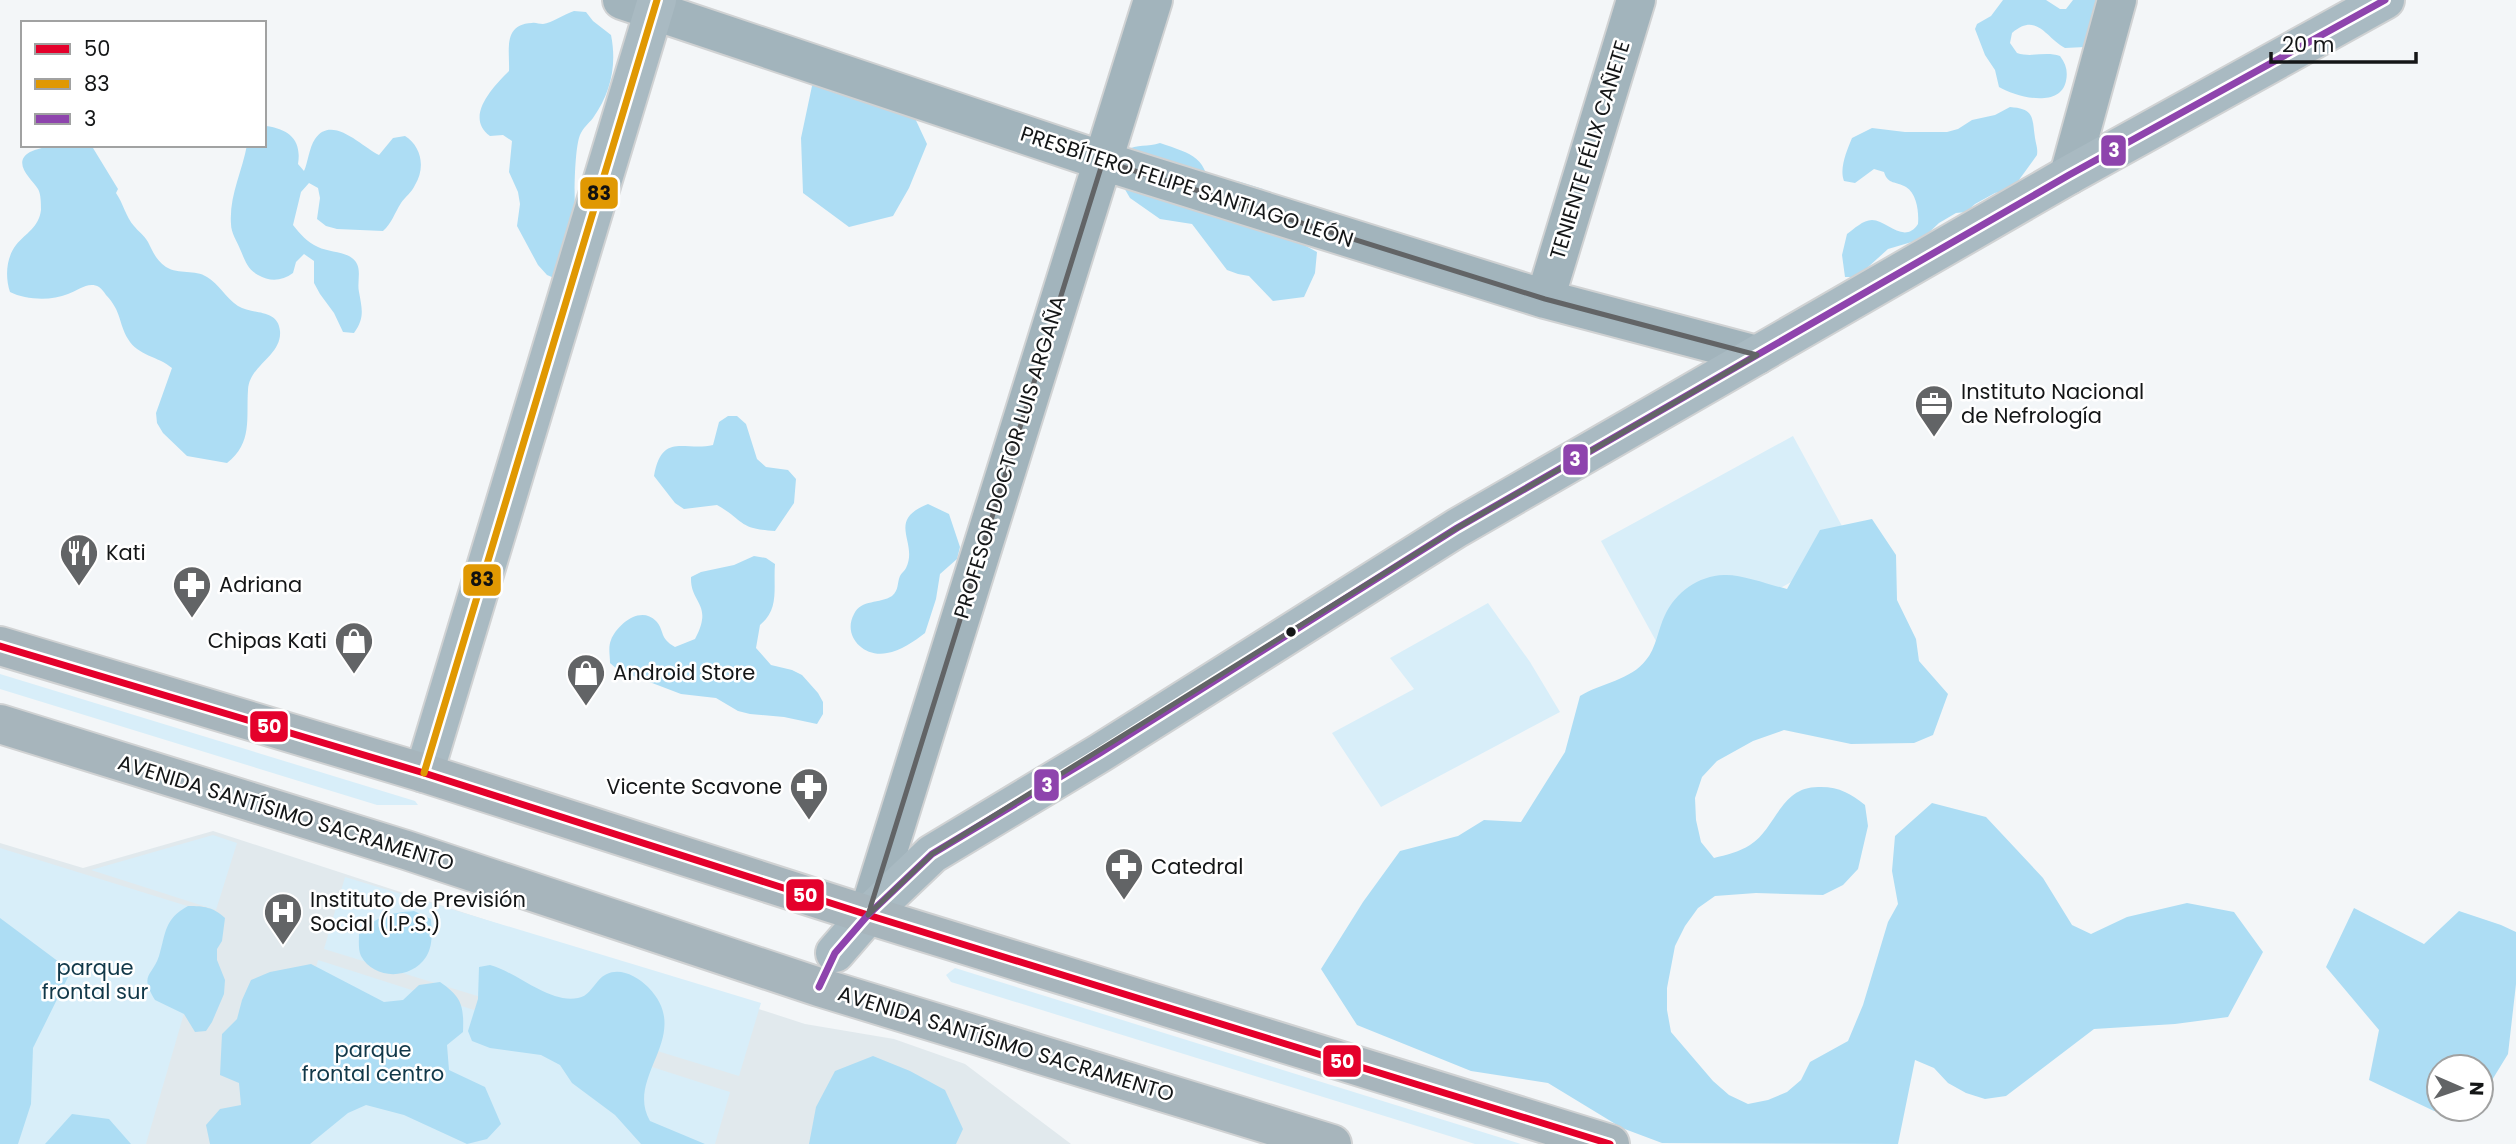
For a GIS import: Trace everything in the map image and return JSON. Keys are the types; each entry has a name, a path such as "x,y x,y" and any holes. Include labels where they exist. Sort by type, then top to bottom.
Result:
{"main road":[{"path":"0,646 424,773 868,915 1610,1144"},
{"name":"AVENIDA SANTÍSIMO SACRAMENTO","path":"0,724 406,850 819,987 1332,1144"}],"street":[{"name":"PROFESOR DOCTOR LUIS ARGAÑA","path":"868,915 1153,0"},
{"name":"TENIENTE FÉLIX CAÑETE","path":"1545,299 1636,0"},
{"path":"2069,175 2117,0"},
{"path":"819,987 835,953 868,915 932,853 1100,753 1457,528 2069,175 2385,0"},
{"name":"PRESBÍTERO FELIPE SANTIAGO LEÓN","path":"645,3 1102,161 1545,299 1757,355"},
{"path":"424,773 645,3"}],"highlighted area":[{"path":"1103,161 1545,299 1757,355 1457,528 932,854 868,915"}],"shaded area":[{"name":"Instituto de Previsión Social (I.P.S.)","path":"213,831 805,1024 894,1039 965,1064 1071,1144 0,1144 0,843 83,868"}],"green space":[{"path":"2003,0 2046,0 2060,9 2066,9 2073,0 2110,0 2085,47 2065,48 2034,26 2021,27 2012,33 2010,43 2017,53 2060,56 2067,77 2062,90 2055,95 2047,98 2026,97 1999,87 1995,70 1985,55 1975,29 1977,24 1991,16"},
{"path":"574,11 586,12 611,35 613,68 604,99 581,132 578,141 575,205 591,221 559,280 547,275 538,265 517,226 520,204 509,172 512,141 503,135 490,136 483,128 480,111 489,94 509,71 510,40 516,28 533,23 547,23"},
{"path":"851,64 892,69 927,144 909,188 893,216 849,227 803,193 801,138 812,86"},
{"path":"2010,107 2024,110 2031,115 2037,150 2037,155 2012,189 1995,193 1966,212 1956,213 1939,223 1922,239 1888,249 1857,277 1845,277 1842,255 1847,234 1856,227 1872,220 1907,232 1918,224 1918,209 1913,194 1906,187 1890,181 1884,172 1874,169 1855,183 1844,181 1843,165 1852,138 1872,128 1905,132 1947,132"},
{"path":"266,126 281,130 292,137 298,148 298,164 304,171 315,139 322,132 330,130 347,135 379,155 393,138 405,136 415,145 420,157 420,171 412,190 383,231 326,226 317,219 320,198 318,188 309,183 301,192 293,225 314,245 345,254 357,264 362,313 354,333 343,332 314,283 314,261 304,254 296,262 293,273 285,278 271,280 254,273 232,231 234,194 246,147 266,147"},
{"path":"1160,143 1190,154 1202,165 1206,173 1209,196 1237,181 1263,189 1280,206 1295,240 1317,252 1315,273 1304,297 1273,301 1249,276 1227,270 1192,224 1160,219 1130,198 1120,181 1126,150"},
{"path":"44,147 93,148 118,189 116,193 129,218 163,264 176,271 207,277 238,306 270,315 275,319 280,331 279,340 250,381 245,438 227,463 187,456 163,433 157,423 156,413 172,368 132,345 115,307 100,288 95,285 87,286 72,293 46,299 23,297 10,292 7,274 10,256 16,245 35,225 41,210 39,191 25,171 22,161 30,152"},
{"path":"728,416 737,416 746,424 757,459 766,467 788,470 796,479 794,503 775,531 748,526 717,505 684,509 675,503 654,476 658,462 669,448 713,445 719,422"},
{"path":"1793,436 1854,548 1662,652 1601,541"},
{"path":"928,504 949,514 960,547 957,559 940,574 936,599 925,633 897,650 878,654 870,652 857,644 853,637 851,622 854,614 861,606 894,594 909,558 906,533 908,518"},
{"path":"1872,519 1896,555 1897,600 1916,639 1919,661 1948,694 1933,735 1914,743 1851,744 1784,730 1753,741 1717,761 1702,777 1695,798 1696,820 1701,842 1714,858 1750,845 1759,838 1788,800 1807,788 1834,788 1855,798 1865,805 1868,826 1858,869 1843,885 1823,895 1756,893 1715,896 1698,908 1675,946 1667,988 1671,1032 1713,1081 1729,1095 1748,1104 1787,1092 1801,1080 1810,1062 1848,1041 1863,1005 1888,922 1898,904 1892,871 1895,836 1932,803 1986,817 2043,878 2072,925 2091,934 2127,917 2187,903 2234,912 2263,952 2228,1017 2175,1024 2094,1029 2006,1096 1985,1099 1948,1083 1934,1068 1915,1060 1898,1144 1662,1143 1622,1128 1548,1083 1471,1071 1357,1025 1321,969 1363,902 1400,851 1458,836 1484,820 1521,822 1565,752 1580,696 1640,667 1652,650 1670,607 1689,587 1705,578 1731,575 1787,589 1820,530"},
{"path":"754,556 766,558 775,564 773,605 760,625 756,648 771,665 802,675 818,693 823,702 823,714 817,724 738,711 716,698 681,694 618,670 610,663 610,645 614,634 624,623 636,616 643,615 656,621 664,637 675,647 695,639 702,611 691,577 701,572 734,565"},
{"path":"1488,603 1530,662 1560,712 1381,807 1332,733 1414,689 1390,658"},
{"path":"0,674 415,801 418,805 377,805 0,689"},
{"path":"213,835 237,843 216,910 91,870"},
{"name":"parque frontal sur","path":"0,848 213,914 146,1144 0,1144"},
{"path":"345,877 761,1003 739,1076 324,949"},
{"path":"188,906 208,908 225,918 222,941 217,949 217,960 225,980 224,994 206,1031 195,1032 184,1014 155,1000 147,980 159,956 170,921"},
{"path":"2354,908 2424,944 2459,911 2516,932 2516,984 2508,1054 2495,1075 2495,1053 2425,1053 2425,1107 2369,1080 2379,1030 2326,967"},
{"path":"414,911 431,919 430,948 419,965 411,970 393,974 375,970 367,964 360,954 359,934 384,916"},
{"path":"0,918 71,971 33,1048 31,1104 18,1144 0,1144"},
{"name":"parque frontal centro","path":"318,960 730,1092 715,1144 265,1144"},
{"path":"311,964 384,1002 403,1000 419,985 440,982 447,987 460,1003 463,1023 463,1032 447,1045 449,1070 485,1087 501,1124 487,1139 467,1144 404,1115 366,1105 348,1113 310,1144 210,1144 206,1125 220,1109 241,1105 239,1083 220,1075 222,1034 237,1019 251,980 270,972"},
{"path":"490,965 545,992 567,999 584,996 610,973 623,972 642,982 661,1005 664,1022 662,1039 645,1088 644,1104 650,1121 705,1144 641,1144 615,1115 572,1083 560,1065 541,1055 490,1048 472,1041 468,1031 478,999 479,967"},
{"path":"955,968 1521,1144 1475,1144 951,982 946,975"},
{"path":"873,1056 910,1071 945,1090 963,1129 956,1144 809,1144 816,1107 835,1071"},
{"path":"72,1114 109,1119 131,1144 45,1144"}],"transit line":[{"name":"83","path":"424,773 657,0"},
{"name":"3","path":"819,987 835,953 868,915 932,854 1100,753 1457,528 2069,175 2385,0"},
{"name":"50","path":"0,646 424,773 868,915 1610,1144"}],"place":[{"name":"Instituto Nacional de Nefrología","path":"1934,438"},
{"name":"Kati","path":"79,587"},
{"name":"Adriana","path":"192,619"},
{"name":"Chipas Kati","path":"354,675"},
{"name":"Android Store","path":"586,707"},
{"name":"Vicente Scavone","path":"809,821"},
{"name":"Catedral","path":"1124,901"},
{"name":"Instituto de Previsión Social (I.P.S.)","path":"283,946"}]}
